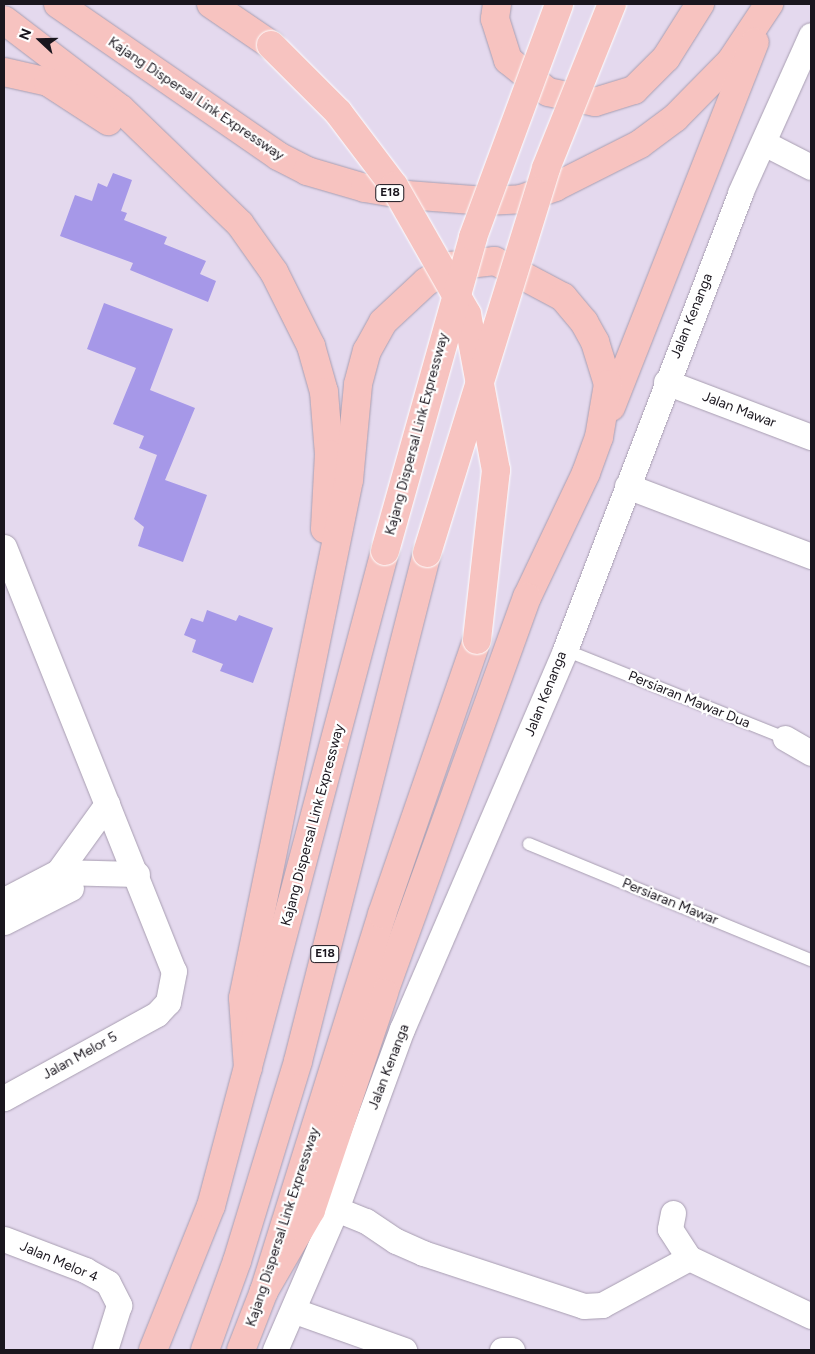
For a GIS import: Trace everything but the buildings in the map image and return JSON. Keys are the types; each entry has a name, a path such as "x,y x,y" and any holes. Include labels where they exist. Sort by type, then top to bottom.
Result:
{"highway":[{"name":"Kajang Dispersal Link Expressway","path":"58,4 278,156 308,171 345,183 407,196 486,201 521,199 555,187 640,144 675,118 731,61 768,4"},
{"name":"Kajang Dispersal Link Expressway","path":"211,4 271,45 338,112 394,186 467,314 496,470 476,640 382,914 264,1291 241,1350"},
{"path":"497,4 495,19 508,60 548,92 595,102 634,90 666,58 700,4"},
{"name":"Kajang Dispersal Link Expressway","path":"152,1350 211,1206 385,551 472,237 559,4"},
{"name":"E18","path":"205,1350 237,1261 298,1061 427,553 546,168 612,4"},
{"path":"264,1291 311,1210 384,993 527,597 586,473 599,436 726,122 768,4"},
{"path":"4,20 121,109 240,224 279,280 311,346 324,392 329,454 324,593"},
{"path":"4,72 48,82 130,136 160,148"},
{"path":"248,1068 243,998 348,480 358,384 366,351 383,322 403,299 451,266 495,262 563,297 595,342 608,384 599,436"}],"street":[{"name":"Jalan Kenanga","path":"275,1350 295,1311 336,1209 402,1029 564,650 666,382 764,143 811,36"},
{"path":"764,143 811,167"},
{"name":"Jalan Mawar","path":"666,382 811,437"},
{"path":"626,486 811,556"},
{"path":"4,547 107,804 138,874 65,880 4,900"},
{"name":"Persiaran Mawar Dua","path":"785,738 811,753"},
{"path":"4,922 65,880 107,804"},
{"name":"Jalan Melor 5","path":"4,1098 157,1014 168,1002 174,971 138,874"},
{"path":"336,1209 366,1221 396,1241 422,1253 584,1306 602,1305 689,1258"},
{"path":"673,1213 670,1230 689,1258 811,1316"},
{"name":"Jalan Melor 4","path":"4,1239 97,1276 116,1294 118,1318 105,1350"},
{"path":"295,1311 404,1350"},
{"path":"502,1350 512,1350"}],"lane":[{"name":"Persiaran Mawar Dua","path":"564,650 785,738"},
{"name":"Persiaran Mawar","path":"529,844 811,960"}]}
